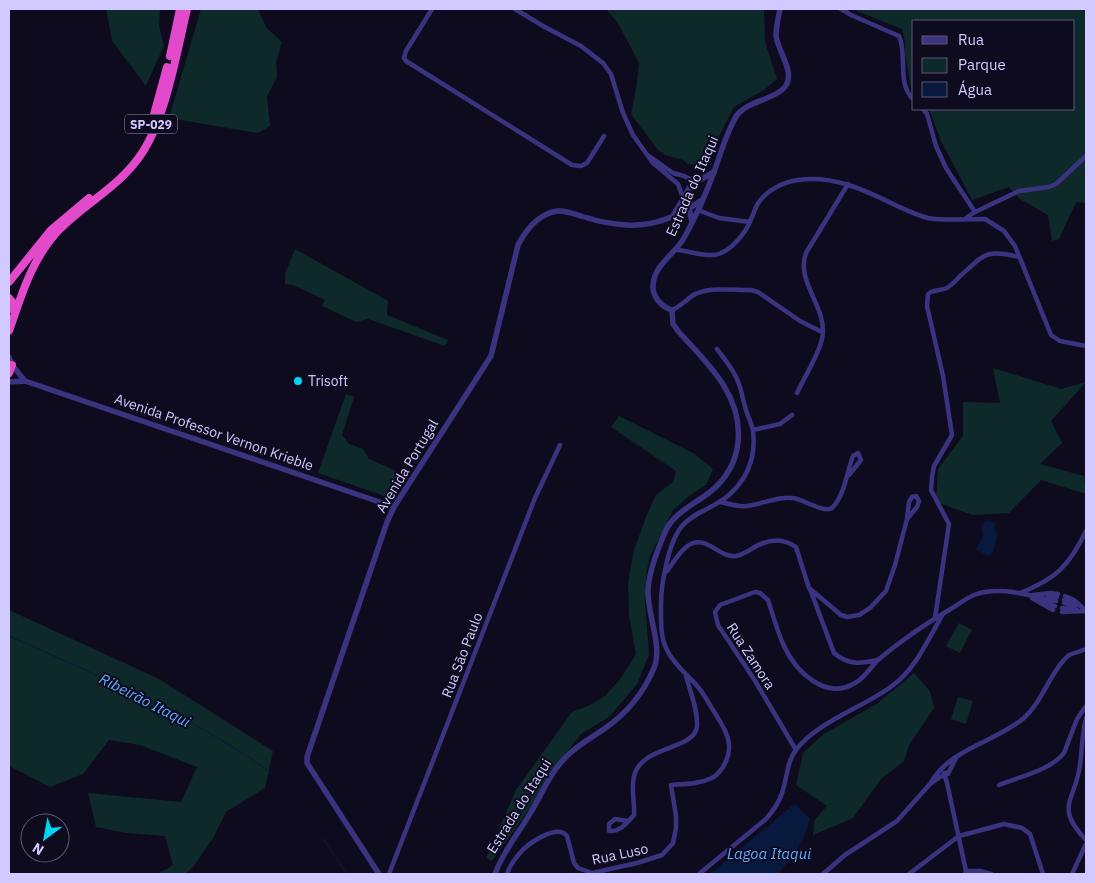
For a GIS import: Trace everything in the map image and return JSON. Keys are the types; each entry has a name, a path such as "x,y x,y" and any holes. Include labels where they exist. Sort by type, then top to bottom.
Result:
{"highway":[{"name":"SP-029","path":"9,282 51,230 120,173 139,149 150,128 172,50 180,9"},
{"name":"SP-029","path":"9,331 31,270 50,240 65,224 123,175 135,163 148,143 162,109 187,9"},
{"name":"SP-029","path":"9,298 14,304 13,318"},
{"path":"9,373 10,361"}],"street":[{"path":"432,9 406,51 404,58 406,61 572,164 581,166 588,163 604,136"},
{"path":"515,9 581,46 603,63 611,74 623,113 644,152 653,163 678,184 689,208 692,222"},
{"name":"Estrada do Itaqui","path":"495,874 502,856 528,818 557,767 580,744 622,715 646,683 654,668 657,652 649,608 648,589 666,529 685,510 712,490 735,459 738,444 738,426 731,399 716,373 673,324 672,310 665,308 660,303 653,292 653,286 663,262 677,250 698,210 736,115 745,108 783,90 787,83 788,70 776,36 780,9"},
{"path":"842,9 851,15 899,36 902,48 905,86 912,97"},
{"path":"924,110 927,114 936,146 946,168 975,212"},
{"path":"644,152 673,173 696,182 702,189 702,200"},
{"path":"966,218 1019,191 1049,187 1056,184 1086,156"},
{"path":"673,216 691,185 715,171"},
{"path":"677,250 706,255 725,252 733,245 750,222 758,203 780,185 790,181 812,179 848,184 910,212 928,218 943,220 985,219 998,226 1010,237 1051,335 1060,340 1086,346"},
{"path":"797,393 822,342 818,308 804,277 803,261 848,184"},
{"name":"Avenida Portugal","path":"378,874 306,759 387,522 394,507 491,356 518,245 536,221 560,210 588,218 626,225 653,223 673,216 702,200"},
{"path":"698,210 719,218 750,222"},
{"path":"934,618 948,524 931,490 932,477 934,466 952,436 945,384 926,306 927,299 931,292 948,288 983,256 994,254 1019,258"},
{"path":"672,310 680,307 696,294 706,291 751,290 758,292 800,321 822,332"},
{"path":"628,821 634,815 632,781 636,770 654,754 688,740 696,729 696,716 686,675 664,644 661,601 662,585 671,550 682,527 694,516 721,502 738,487 748,472 753,454 753,430 739,382 717,349"},
{"path":"10,361 25,381"},
{"name":"Avenida Professor Vernon Krieble","path":"9,382 25,381 394,507"},
{"path":"753,430 780,424 792,415"},
{"name":"Rua São Paulo","path":"389,874 536,498 560,445"},
{"path":"721,502 734,506 746,506 790,497 828,509 833,507 848,475"},
{"path":"810,588 847,618 858,616 870,608 880,599 891,580 907,519"},
{"path":"1020,593 1040,585 1059,572 1074,553 1086,531"},
{"path":"666,572 684,550 694,543 707,544 729,556 735,556 741,555 757,545 780,539 785,540 796,546 834,653 841,659 854,664 878,660"},
{"name":"Rua Zamora","path":"796,750 754,679 718,625 715,615 718,607 755,592 766,597 790,658 819,685 830,689 847,687 865,676 878,660 934,618 974,595 989,592 1020,593"},
{"path":"1020,593 1056,602 1029,596"},
{"path":"1086,611 1064,604 1086,611"},
{"path":"699,874 766,819 773,811 782,793 796,750 810,736 822,728 894,685 919,655 943,613"},
{"path":"823,874 845,855 897,821 942,768 958,754 1021,720 1036,705 1063,661 1069,656 1086,649"},
{"name":"Rua Luso","path":"506,874 512,862 526,847 557,831 564,832 567,836 574,863 578,868 592,873 656,858 667,852 673,843 676,828 671,785 695,783 713,777 718,774 724,765 730,751 723,726 699,688 686,675"},
{"path":"999,785 1049,766 1060,758 1064,753 1077,719 1086,706"},
{"path":"1086,718 1080,766 1069,799 1068,808 1072,824 1086,842 1086,848"},
{"path":"930,784 946,773 958,754"},
{"path":"942,768 946,773 965,873 980,871 991,874"},
{"path":"909,874 959,836 1004,824 1022,828 1032,838 1043,874"},
{"path":"1072,874 1086,842"},
{"path":"1080,859 1086,859"}],"green space":[{"path":"106,9 160,9 159,26 164,45 146,86 112,41"},
{"path":"201,9 258,9 266,27 282,42 276,62 277,77 267,96 270,126 258,133 169,118"},
{"path":"606,9 764,9 765,42 777,79 764,90 734,107 705,164 688,164 683,160 665,155 657,149 631,114 639,63 618,23"},
{"path":"852,9 1086,9 1086,203 1076,202 1059,239 1052,241 1048,215 1020,199 1009,187 972,200 941,141 929,110 1075,110 1075,20 912,20 912,89 902,29"},
{"path":"295,249 388,301 387,315 448,340 445,346 368,319 356,322 322,306 325,300 293,285 285,284 285,274"},
{"path":"993,368 1061,389 1086,382 1051,421 1062,443 1040,464 1084,476 1086,494 1041,480 1009,513 973,515 936,502 938,469 963,436 963,402 1000,403"},
{"path":"346,394 354,397 342,435 349,444 363,449 369,459 408,476 390,498 318,473"},
{"path":"619,416 695,454 713,469 706,485 690,495 673,510 649,558 645,602 649,655 637,684 609,717 581,734 553,769 530,808 492,861 486,858 516,790 572,712 588,706 605,696 621,678 636,654 629,614 628,583 634,550 656,495 673,482 676,471 611,427"},
{"path":"9,610 159,679 273,751 265,788 226,812 213,838 193,867 185,874 158,874 173,865 165,836 126,833 96,827 88,793 181,802 197,767 140,745 109,740 83,774 50,787 9,766"},
{"path":"959,623 972,630 960,653 946,646"},
{"path":"914,673 930,691 934,708 909,745 904,761 881,779 853,818 813,835 814,821 827,806 796,785 803,753 824,734 878,703"},
{"path":"958,697 973,701 966,724 951,719"}],"water":[{"path":"987,520 996,524 994,530 998,534 993,553 989,556 976,550 983,535 981,526"},
{"name":"Lagoa Itaqui","path":"794,804 810,818 798,848 778,874 710,874"}],"waterway":[{"name":"Ribeirão Itaqui","path":"9,636 162,707 211,734 259,764 274,776"},
{"name":"Ribeirão Itaqui","path":"323,838 347,874"}],"place":[{"name":"Trisoft","path":"298,381"}]}
